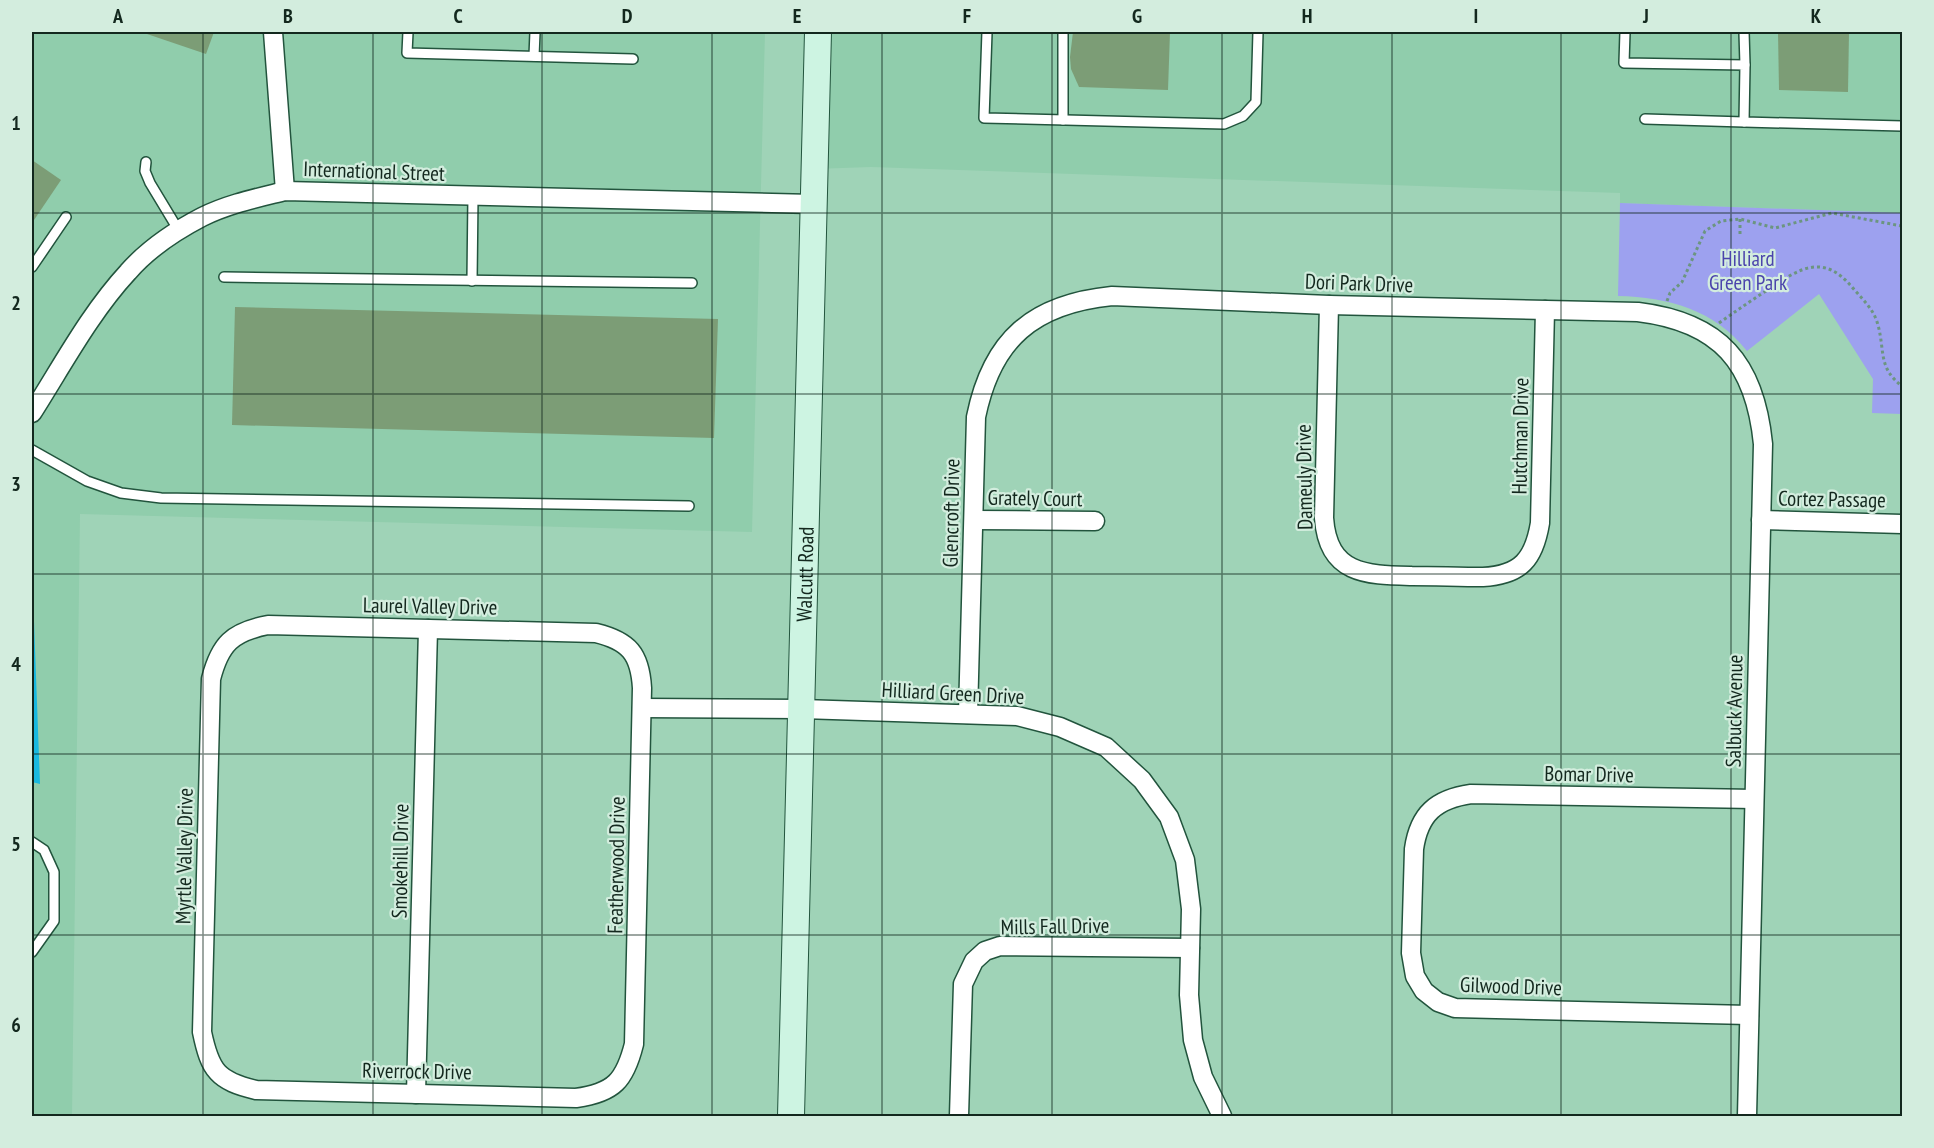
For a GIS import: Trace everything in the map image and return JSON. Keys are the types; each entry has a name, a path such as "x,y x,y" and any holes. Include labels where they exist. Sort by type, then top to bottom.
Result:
{"street":[{"path":"273,32 285,191"},
{"name":"Walcutt Road","path":"791,1116 818,32"},
{"name":"International Street","path":"32,413 104,302 128,270 161,241 203,217 239,202 285,191 813,204"},
{"name":"Dori Park Drive","path":"1022,328 1041,314 1064,304 1087,298 1112,296 1329,305 1638,312 1660,315 1699,328"},
{"name":"Dameuly Drive","path":"1329,305 1324,518 1329,544 1338,558 1346,565 1371,575 1483,578 1507,573 1526,561"},
{"name":"Hutchman Drive","path":"1526,561 1537,543 1540,523 1545,310"},
{"name":"Glencroft Drive","path":"968,714 976,417 981,393 995,361 1004,347 1022,328"},
{"name":"Salbuck Avenue","path":"1699,328 1729,351 1742,368 1754,395 1763,444 1747,1116"},
{"name":"Grately Court","path":"974,520 1095,521"},
{"name":"Cortez Passage","path":"1761,520 1902,524"},
{"name":"Laurel Valley Drive","path":"229,640 247,629 268,625 596,633 615,638 628,648"},
{"name":"Smokehill Drive","path":"416,1094 428,629"},
{"name":"Myrtle Valley Drive","path":"217,1074 206,1054 202,1032 211,679 216,658 229,640"},
{"name":"Featherwood Drive","path":"616,1083 629,1065 633,1044 642,708 639,662 628,648"},
{"name":"Hilliard Green Drive","path":"642,708 802,709 1017,716 1060,727 1106,747 1142,780 1169,817 1185,860 1191,909 1189,995 1193,1040 1203,1077 1221,1116"},
{"name":"Bomar Drive","path":"1428,813 1448,799 1471,794 1754,799"},
{"name":"Gilwood Drive","path":"1428,813 1416,834 1414,849 1412,952 1414,976 1424,991 1438,1002 1455,1008 1749,1015"},
{"name":"Mills Fall Drive","path":"959,1116 963,984 974,961 985,951 1000,946 1190,948"},
{"name":"Riverrock Drive","path":"217,1074 236,1085 256,1090 576,1098 598,1095 616,1083"}],"lane":[{"path":"408,32 407,53 633,59"},
{"path":"534,32 534,56"},
{"path":"987,32 984,118 1224,124 1243,116 1256,102 1258,32"},
{"path":"1063,32 1063,120"},
{"path":"1625,32 1624,63 1745,65"},
{"path":"1744,32 1744,122"},
{"path":"1645,119 1902,126"},
{"path":"146,162 145,171 150,183 179,231"},
{"path":"472,280 473,196"},
{"path":"32,267 66,217"},
{"path":"224,277 692,284"},
{"path":"32,450 95,484 121,493 161,498 689,506"},
{"path":"32,842 44,850 54,872 54,921 32,952"}],"path":[{"path":"1667,301 1670,293 1682,282 1705,231 1721,221 1740,219 1775,228 1832,213 1902,226"},
{"path":"1740,219 1740,236"},
{"path":"1718,324 1795,272 1815,266 1835,271 1844,277 1872,310 1877,321 1887,373 1902,386"},
{"path":"1760,276 1768,290"}],"shaded area":[{"path":"32,32 765,32 752,532 80,514 72,1116 32,1116"},
{"path":"818,32 1902,32 1902,213 1620,203 1620,193 871,167 814,169"},
{"path":"32,567 40,784 32,782"}],"green space":[{"name":"Hilliard Green Park","path":"1620,203 1902,213 1902,414 1872,413 1873,379 1819,294 1747,351 1720,325 1689,308 1655,299 1618,296"}],"building":[{"path":"147,32 214,32 206,54 147,34"},
{"path":"1073,32 1170,32 1168,90 1079,87 1071,69"},
{"path":"1778,32 1849,32 1848,92 1779,90"},
{"path":"32,160 61,180 32,223"},
{"path":"235,307 718,319 714,438 232,425"}]}
